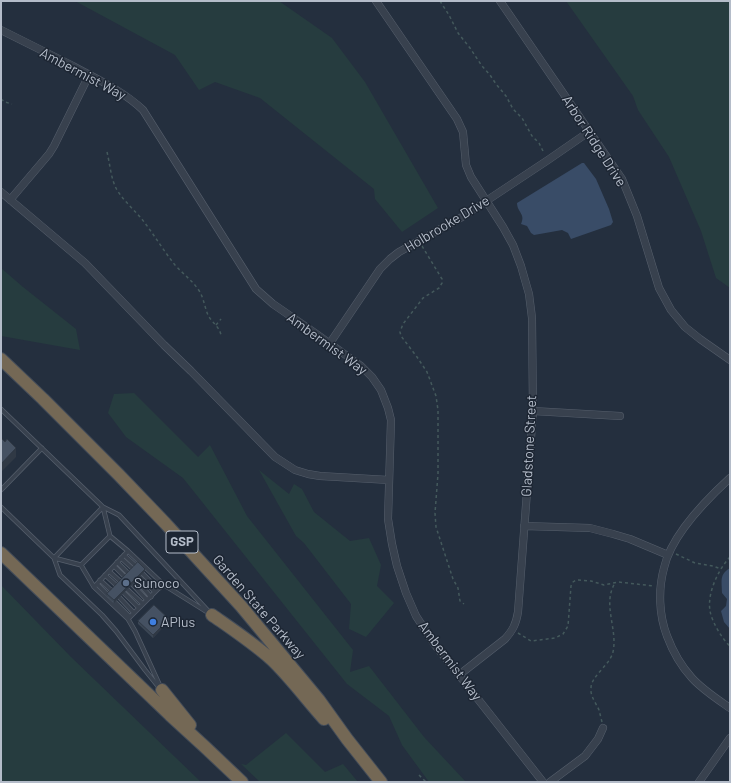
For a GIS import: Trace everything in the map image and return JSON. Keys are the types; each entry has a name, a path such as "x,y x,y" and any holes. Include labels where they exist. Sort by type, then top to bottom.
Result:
{"highway":[{"name":"Garden State Parkway","path":"1,359 119,475 241,606 310,689 381,782"},
{"path":"1,553 164,710 242,782"},
{"path":"212,615 269,658 282,670 324,719 347,739"},
{"path":"162,690 187,721 205,747"}],"street":[{"path":"376,1 457,119 463,132 466,165 471,177 486,201"},
{"name":"Arbor Ridge Drive","path":"500,1 622,178 638,216 659,288 671,310 685,327 730,360"},
{"name":"Ambermist Way","path":"1,30 122,93 143,110 256,289 273,304 361,366 382,390 391,420 388,519 396,566 406,592 416,616 435,645 543,782"},
{"path":"10,200 54,146 89,75"},
{"name":"Holbrooke Drive","path":"330,343 380,269 390,259 462,217 590,131"},
{"path":"1,192 85,263 275,457 295,470 308,474 389,480"},
{"name":"Gladstone Street","path":"486,201 513,245 530,294 532,318 533,411 518,612 513,630"},
{"path":"533,411 620,416"},
{"path":"730,478 692,518 678,537 664,567 660,599 664,628 682,666 702,687 730,708"},
{"path":"524,526 590,528 630,539 669,554"},
{"path":"459,674 505,639 513,630"},
{"path":"550,782 585,756 598,739 603,728"},
{"path":"699,782 730,738"}],"lane":[{"path":"1,408 104,507 119,515 212,615"},
{"path":"1,490 42,448"},
{"path":"104,507 110,536 128,550 164,585 212,615"},
{"path":"54,558 104,507"},
{"path":"1,508 54,558 60,576 102,615 162,690"},
{"path":"81,565 110,536"},
{"path":"95,585 128,550"},
{"path":"122,556 134,568"},
{"path":"54,558 81,565 95,585 129,618"},
{"path":"117,562 129,574"},
{"path":"114,566 125,577"},
{"path":"109,571 121,582"},
{"path":"105,574 117,586"},
{"path":"155,592 141,575 158,589"},
{"path":"100,580 112,591"},
{"path":"136,580 151,596"},
{"path":"132,584 147,600"},
{"path":"95,585 108,595"},
{"path":"129,618 158,589 164,585"},
{"path":"127,589 143,604"},
{"path":"124,593 138,608"},
{"path":"119,597 134,613"},
{"path":"115,602 129,618 162,690"}],"path":[{"path":"440,1 458,33 506,96 513,109 522,118 532,136 539,143 548,160"},
{"path":"1,99 12,104"},
{"path":"107,152 117,189 176,266 192,282 200,294 212,321 220,330 221,335"},
{"path":"419,241 442,279 442,283 439,288 423,298 403,324 400,332 401,336 426,372 436,396 438,410 438,474 435,508 436,527 453,579 458,588 460,601 464,604"},
{"path":"216,325 221,319"},
{"path":"669,554 696,563 721,568"},
{"path":"730,557 721,568 715,580 711,591 710,611 719,632 730,646"},
{"path":"513,630 531,641 555,638 563,634 568,626 571,586 573,582 579,580 591,581 604,585 623,582 661,587"},
{"path":"603,728 599,711 590,686 592,681 613,653 614,637 610,609 611,591 615,583"},
{"path":"419,775 426,782"}],"green space":[{"path":"75,1 279,1 332,38 365,82 438,208 402,232 375,199 374,189 260,98 215,82 199,90 175,55"},
{"path":"566,1 730,1 730,288 716,278 701,231 669,157 638,110 633,96"},
{"path":"1,268 76,329 80,350 1,336"},
{"path":"134,393 198,457 210,445 247,516 353,650 350,672 369,666 424,737 466,782 429,782 402,745 389,716 347,684 183,478 126,437 108,413 114,394"},
{"path":"259,470 289,494 294,484 302,489 314,512 350,541 369,538 381,565 377,586 394,603 366,637 349,629 351,604 304,543 296,536"},
{"path":"1,585 71,657 201,782 1,782"},
{"path":"286,733 325,772 343,764 358,782 260,782 241,764 246,765"}],"water":[{"path":"584,163 596,179 609,209 613,222 611,225 571,239 568,233 562,230 534,235 531,233 527,226 521,224 522,215 518,209 517,203"},
{"path":"730,568 730,629 724,622 721,611 726,606 727,599 722,593 722,578 724,573"}],"building":[{"path":"1,438 5,442 7,439 16,448 1,464"},
{"name":"Sunoco","path":"138,562 145,569 114,600 107,594"},
{"name":"APlus","path":"154,605 169,619 153,635 138,621"}],"place":[{"name":"Sunoco","path":"126,583"},
{"name":"APlus","path":"153,622"}]}
